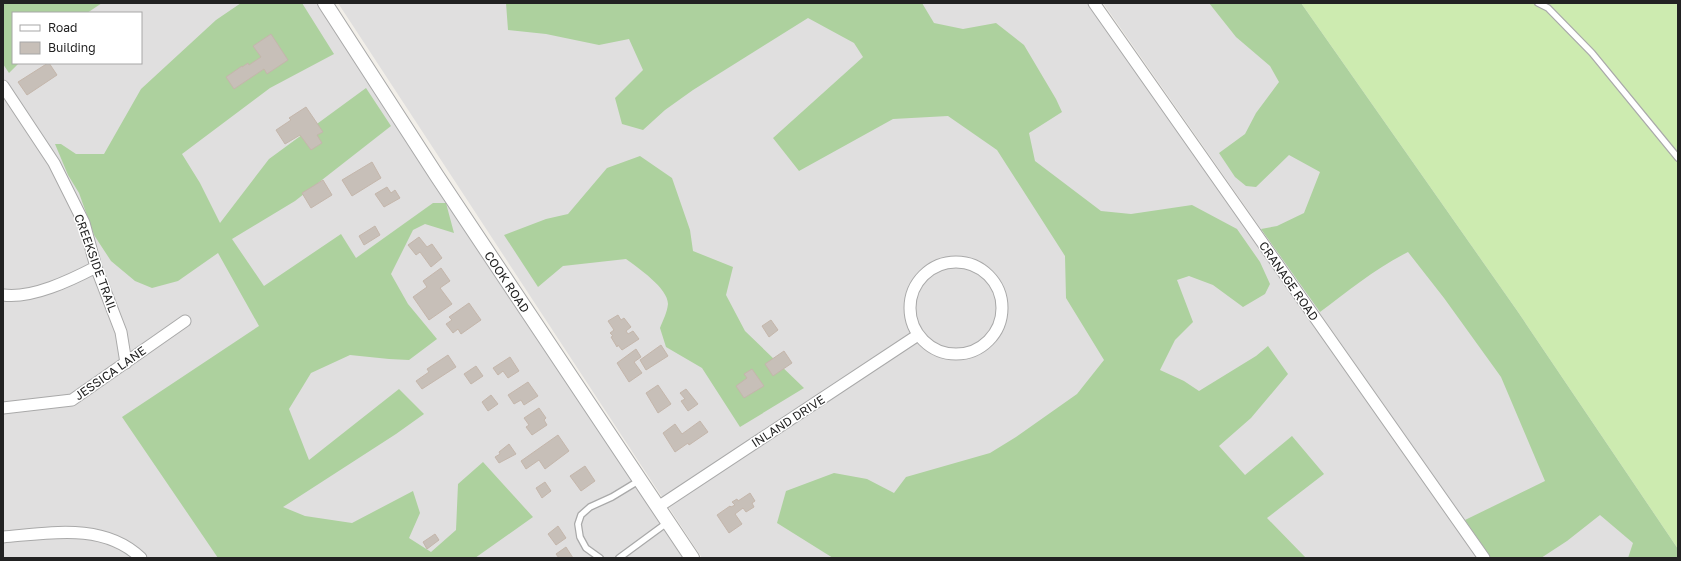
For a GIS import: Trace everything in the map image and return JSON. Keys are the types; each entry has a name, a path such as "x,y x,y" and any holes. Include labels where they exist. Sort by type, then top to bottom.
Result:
{"street":[{"name":"COOK ROAD","path":"325,3 437,176 692,558"},
{"name":"CRANAGE ROAD","path":"1094,3 1484,558"},
{"name":"CREEKSIDE TRAIL","path":"3,86 54,163 84,223 96,267 121,332 126,364"},
{"path":"954,261 970,263 990,275 999,289 1002,299 1002,316 1000,325 992,339 973,352 957,355 945,353 930,346 918,335 912,321 910,305 911,296 918,281 929,270 938,265 954,261"},
{"path":"3,295 14,297 63,283 96,267"},
{"name":"JESSICA LANE","path":"3,408 72,400 126,364 185,321"},
{"name":"INLAND DRIVE","path":"658,507 918,335"},
{"path":"3,537 51,533 92,534 121,543 141,558"}],"lane":[{"path":"1538,3 1548,8 1592,53 1678,158"},
{"path":"600,558 586,548 580,537 578,524 581,515 590,507 612,497 640,480"},
{"path":"619,558 668,522"}],"shaded area":[{"path":"3,3 319,3 686,558 3,558"},
{"path":"338,3 1091,3 1482,558 702,558"},
{"path":"1103,3 1301,3 1518,312 1678,549 1678,558 1491,558"}],"green space":[{"path":"3,3 102,3 88,12 12,12 12,64 18,64 9,73 3,64"},
{"path":"241,3 302,3 334,54 270,88 182,154 200,183 220,223 269,159 366,88 391,126 295,201 232,239 264,286 341,234 356,258 433,203 446,203 454,233 425,224 413,230 391,274 408,304 437,339 409,360 350,355 311,373 289,409 309,460 399,389 424,414 396,434 283,507 305,516 352,523 413,491 420,513 409,538 431,552 456,530 458,484 483,462 533,517 475,558 218,558 122,417 259,326 218,253 178,281 152,288 135,281 111,261 94,235 79,193 68,175 55,144 61,144 76,154 104,154 141,89 216,20"},
{"path":"506,3 922,3 934,23 963,29 996,23 1024,45 1062,112 1029,133 1035,161 1101,211 1131,214 1192,205 1237,229 1260,262 1270,284 1265,294 1243,307 1213,285 1189,276 1177,280 1193,322 1175,340 1160,370 1184,381 1199,391 1256,356 1268,346 1288,374 1251,418 1219,446 1245,475 1292,436 1324,474 1267,518 1306,558 833,558 777,523 786,491 834,473 867,479 894,493 906,477 990,453 1016,437 1077,394 1104,360 1066,298 1065,256 997,150 948,116 893,119 799,171 773,138 863,57 854,43 808,18 693,90 665,110 643,130 622,124 615,98 643,70 629,39 599,45 546,34 508,30"},
{"path":"1209,3 1301,3 1518,312 1678,549 1678,558 1628,558 1633,543 1600,515 1567,541 1541,558 1491,558 1465,520 1545,481 1501,377 1444,298 1408,252 1373,272 1320,312 1261,229 1277,226 1304,213 1320,172 1289,155 1256,187 1246,186 1235,177 1219,153 1245,134 1256,113 1279,82 1270,66 1236,37"},
{"path":"1301,3 1678,3 1678,549 1518,312"},
{"path":"640,156 672,178 690,230 693,251 733,267 726,295 745,331 804,388 740,427 702,368 666,347 660,328 666,313 668,304 667,298 658,285 645,273 626,259 563,266 538,287 504,235 546,219 568,214 607,168"}],"building":[{"path":"271,34 288,60 267,74 264,69 234,89 226,77 242,66 248,63 249,65 261,57 253,46"},
{"path":"46,64 50,64 57,75 27,95 18,82"},
{"path":"306,107 323,132 317,135 322,143 311,150 300,135 285,144 276,130 291,120 289,118"},
{"path":"372,162 381,178 352,196 342,180"},
{"path":"323,180 332,195 311,208 302,193"},
{"path":"387,187 391,193 395,190 400,198 384,207 375,194"},
{"path":"375,226 380,235 364,245 359,236"},
{"path":"419,237 427,247 432,244 442,258 431,267 420,252 416,255 408,245"},
{"path":"441,268 450,281 440,288 452,304 429,320 413,297 427,287 423,281"},
{"path":"469,303 481,320 461,334 458,329 453,333 446,324 452,320 449,317"},
{"path":"618,315 621,320 624,318 631,327 626,331 628,334 633,331 639,339 622,350 618,345 617,347 611,337 613,336 610,333 614,330 608,321"},
{"path":"771,320 778,330 769,337 762,326"},
{"path":"661,345 668,356 646,370 640,360"},
{"path":"636,349 641,357 634,362 642,373 629,382 617,363"},
{"path":"784,351 792,363 773,376 765,364"},
{"path":"448,355 456,367 422,389 416,381 429,372 427,369"},
{"path":"510,357 519,371 508,378 503,371 498,375 493,368"},
{"path":"476,366 483,376 471,384 464,374"},
{"path":"752,369 764,386 744,398 736,386 747,378 744,374"},
{"path":"528,382 538,396 524,405 521,400 514,404 508,395"},
{"path":"658,385 671,404 658,413 646,393"},
{"path":"686,389 698,404 688,411 681,401 685,399 680,393"},
{"path":"491,395 498,404 488,411 482,402"},
{"path":"539,408 546,418 544,420 547,425 532,435 526,427 529,425 524,418"},
{"path":"700,421 708,432 689,445 688,443 675,452 663,433 675,424 682,434"},
{"path":"558,435 569,451 545,469 539,460 526,469 521,461"},
{"path":"509,444 516,454 499,463 495,457 500,454 499,452"},
{"path":"585,466 595,481 581,491 570,476"},
{"path":"545,482 551,491 542,498 536,488"},
{"path":"750,493 755,501 752,503 754,507 746,512 743,508 735,514 742,524 729,533 717,515 730,506 735,505 732,502 737,499 738,501"},
{"path":"558,526 566,538 556,545 548,534"},
{"path":"435,534 439,540 427,549 423,542"},
{"path":"566,547 573,558 559,558 556,554"}]}
